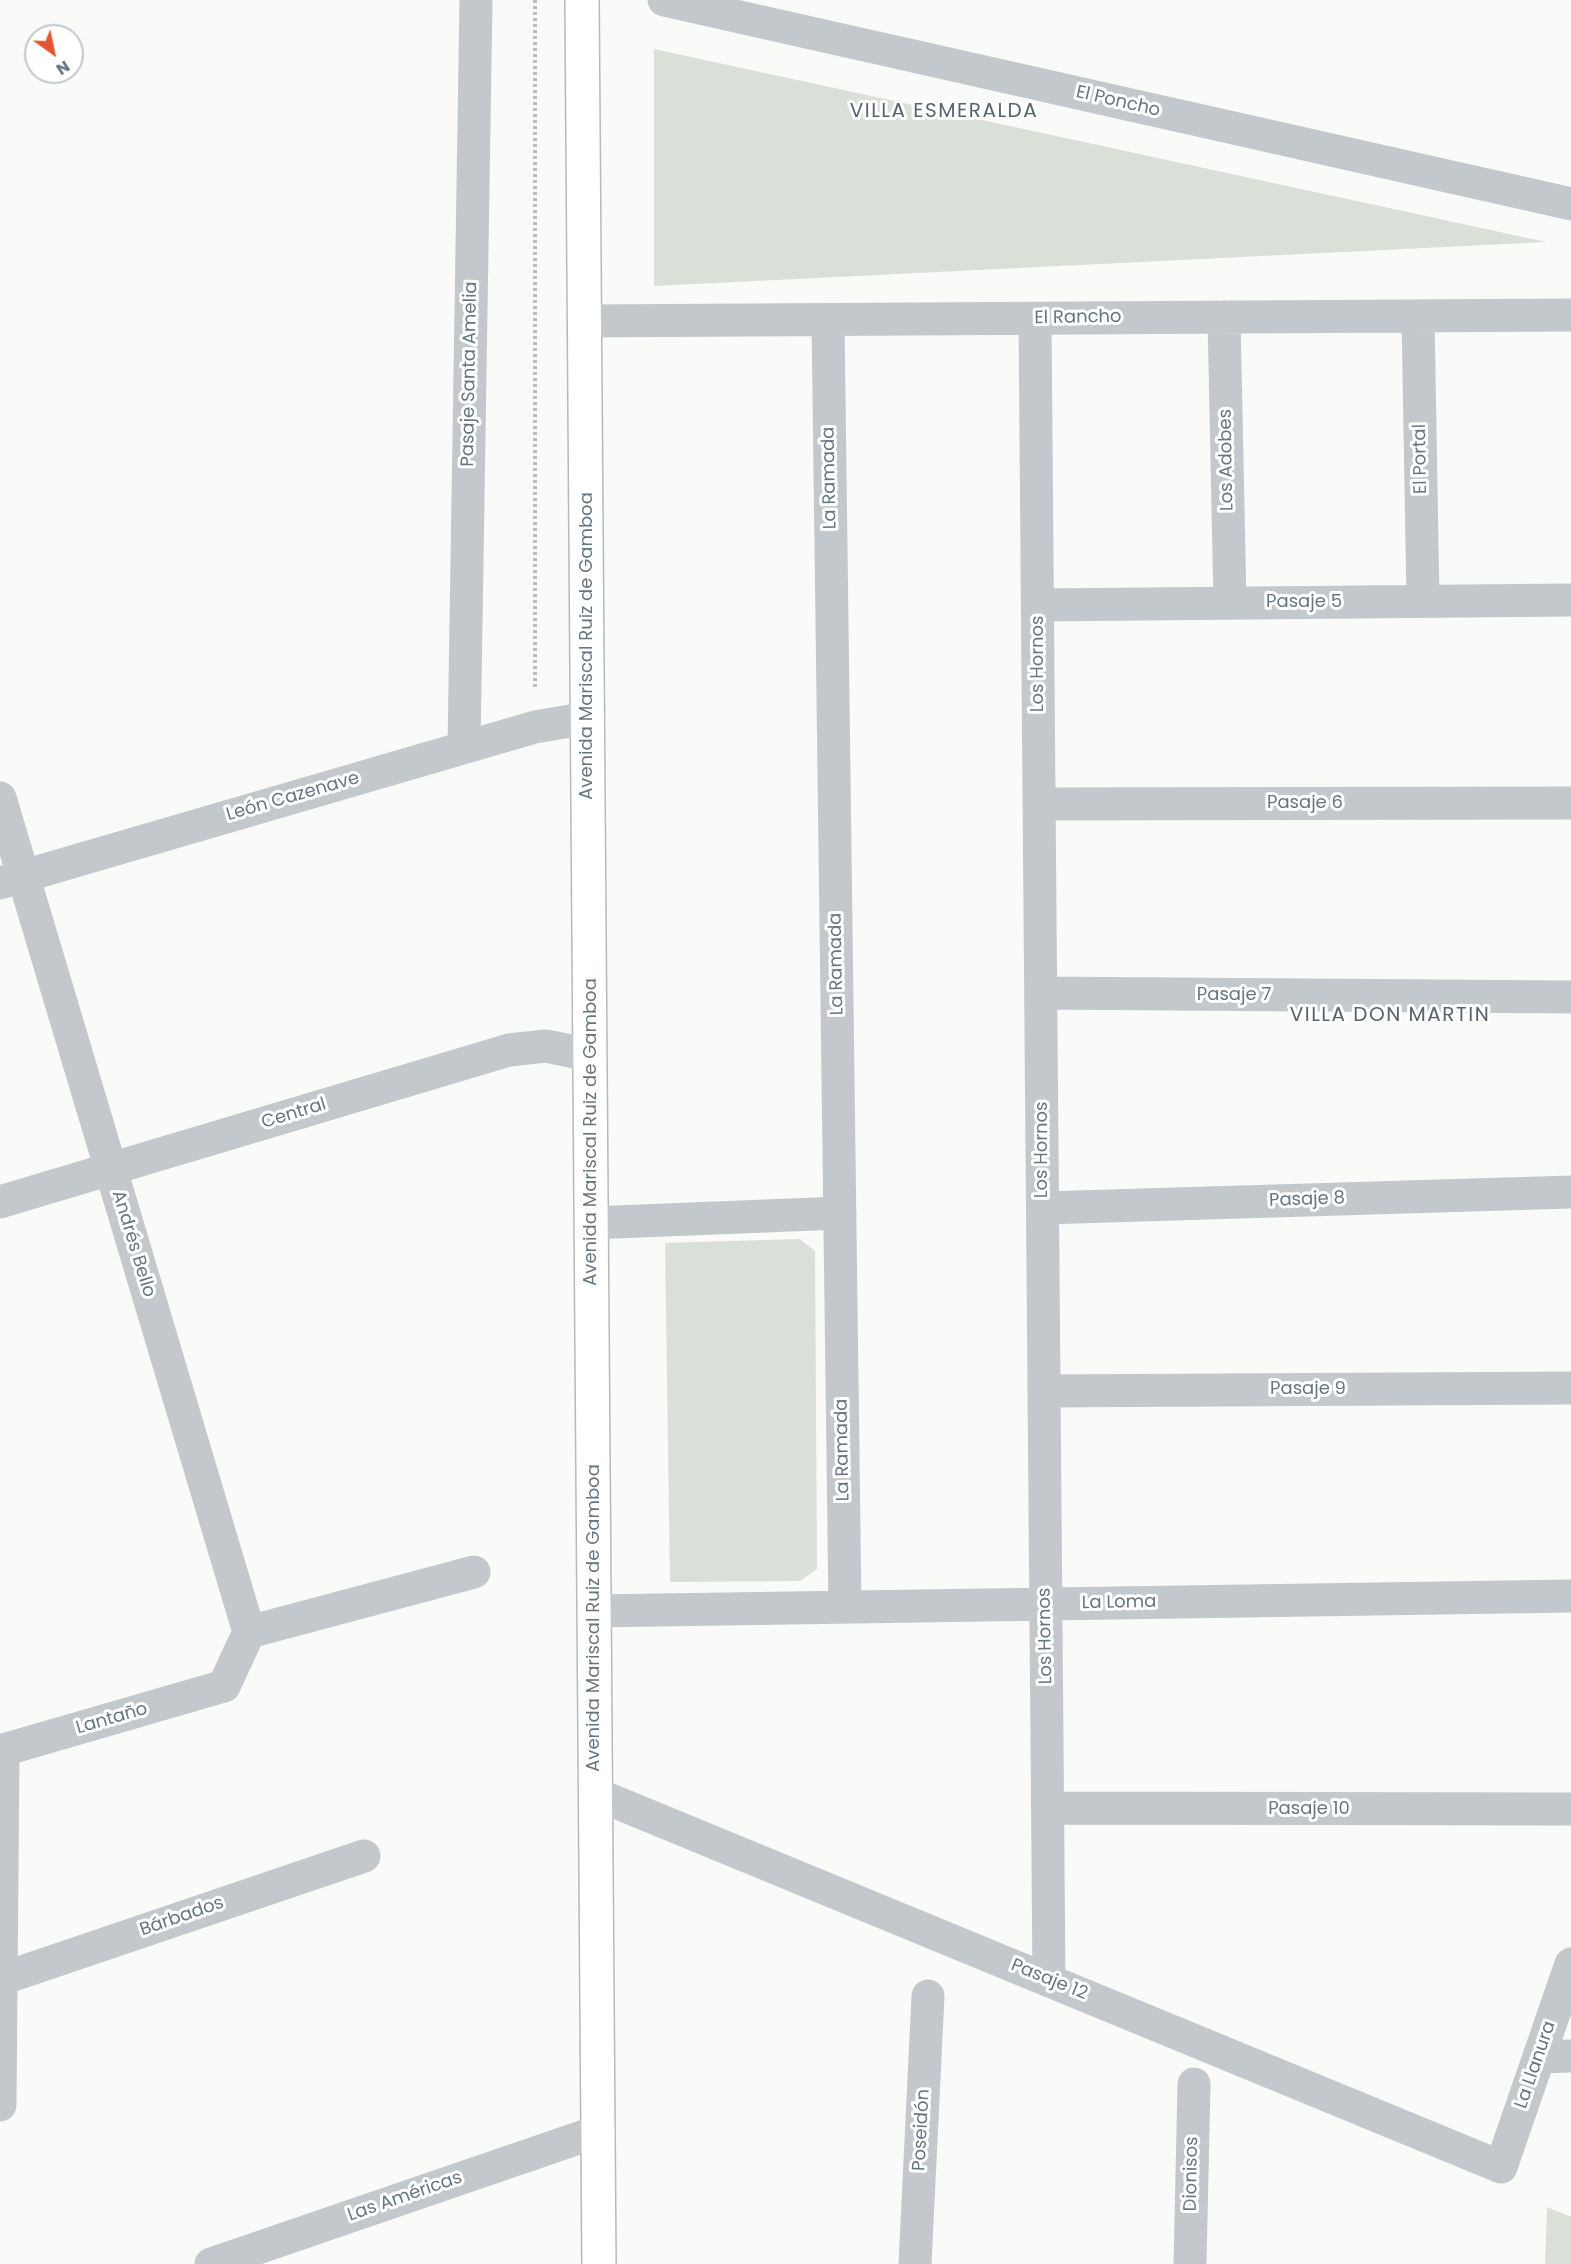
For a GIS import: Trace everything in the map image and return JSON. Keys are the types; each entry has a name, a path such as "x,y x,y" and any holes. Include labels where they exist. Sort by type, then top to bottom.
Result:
{"main road":[{"name":"Avenida Mariscal Ruiz de Gamboa","path":"582,0 599,2264"}],"street":[{"name":"Pasaje Santa Amelia","path":"464,747 476,0"},
{"name":"El Poncho","path":"664,0 1571,204"},
{"name":"El Rancho","path":"585,321 1571,315"},
{"name":"El Portal","path":"1418,316 1423,601"},
{"name":"Los Adobes","path":"1224,317 1230,603"},
{"name":"Los Hornos","path":"1035,319 1049,1981"},
{"name":"La Ramada","path":"828,320 845,1607"},
{"name":"Pasaje 5","path":"1038,605 1571,600"},
{"name":"León Cazenave","path":"12,880 535,727 588,718"},
{"name":"Andrés Bello","path":"0,798 12,880 111,1169 249,1632"},
{"name":"Pasaje 6","path":"1039,804 1571,802"},
{"name":"Pasaje 7","path":"1041,993 1571,997"},
{"name":"Central","path":"0,1202 509,1050 546,1046 590,1055"},
{"name":"Pasaje 8","path":"1043,1208 1571,1192"},
{"path":"591,1223 840,1213"},
{"name":"Pasaje 9","path":"1044,1391 1571,1388"},
{"path":"249,1632 474,1572"},
{"name":"La Loma","path":"594,1611 1571,1596"},
{"name":"Lantaño","path":"1,1751 224,1686 249,1632"},
{"path":"0,2105 1,1751"},
{"name":"Pasaje 12","path":"596,1794 1501,2167"},
{"name":"Pasaje 10","path":"1048,1808 1571,1809"},
{"name":"Bárbados","path":"1,1979 364,1856"},
{"name":"La Llanura","path":"1501,2167 1555,2056 1571,1964"},
{"name":"Poseidón","path":"915,2264 928,1996"},
{"name":"Dionisos","path":"1190,2264 1194,2084"},
{"name":"Las Américas","path":"211,2264 242,2259 598,2131"}],"path":[{"path":"535,0 535,727"}],"shaded area":[{"path":"654,49 1546,242 654,286"},
{"path":"800,1239 815,1251 817,1569 800,1581 670,1582 665,1243"},
{"path":"1547,2207 1571,2217 1571,2264 1545,2264"}],"district":[{"name":"VILLA ESMERALDA","path":"944,112"},
{"name":"VILLA DON MARTIN","path":"1390,1016"}]}
